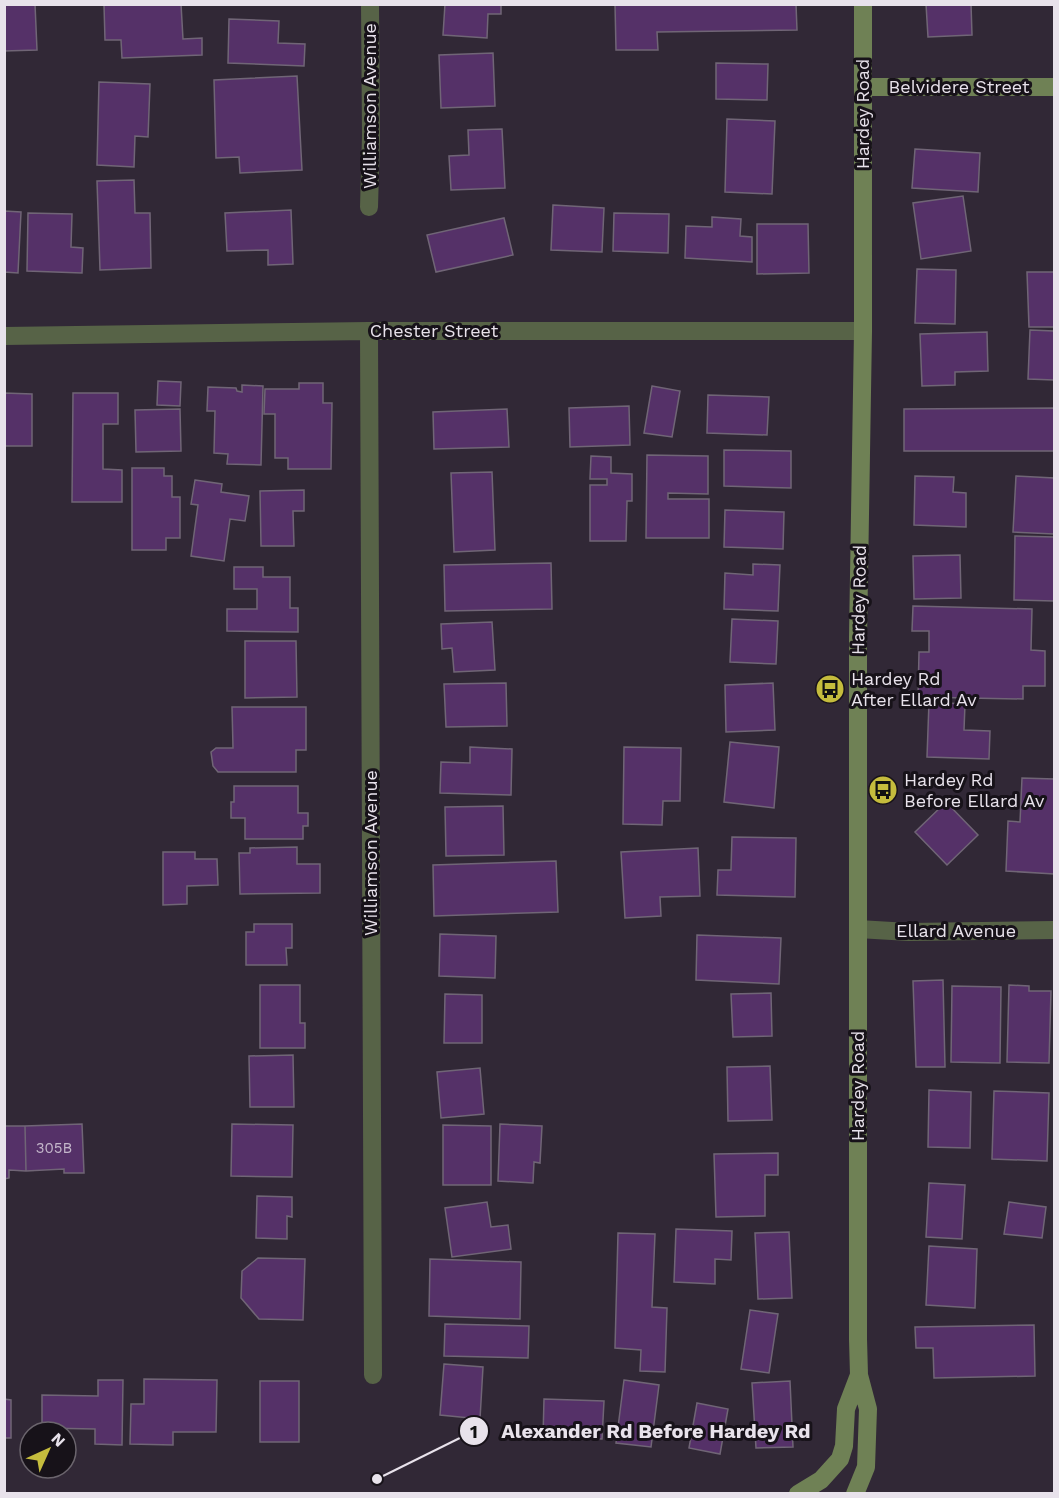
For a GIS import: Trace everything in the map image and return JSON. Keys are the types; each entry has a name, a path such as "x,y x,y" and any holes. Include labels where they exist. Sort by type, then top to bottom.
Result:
{"main road":[{"name":"Hardey Road","path":"855,1494 866,1467 868,1409 859,1375 858,637 863,331 863,4"},
{"name":"Belvidere Street","path":"863,87 1054,87"},
{"name":"Hardey Road","path":"802,1493 825,1487 840,1459 844,1446 846,1409 859,1375"},
{"path":"866,1467 870,1494"}],"street":[{"name":"Williamson Avenue","path":"369,207 370,4"},
{"name":"Williamson Avenue","path":"369,331 373,1375"},
{"name":"Chester Street","path":"4,336 369,331 863,331"},
{"name":"Ellard Avenue","path":"858,929 909,932 1054,930"}],"building":[{"path":"4,4 35,4 37,50 4,51"},
{"path":"181,4 183,39 202,38 202,55 122,58 121,40 105,40 104,5"},
{"path":"445,4 501,4 501,14 488,14 487,38 443,35"},
{"path":"615,4 796,4 797,30 657,32 658,50 616,50"},
{"path":"926,4 971,4 972,35 928,37"},
{"path":"229,19 279,21 278,43 305,44 304,66 228,63"},
{"path":"493,53 495,106 441,108 439,55"},
{"path":"716,63 768,64 767,100 716,99"},
{"path":"297,76 302,170 240,173 239,157 216,158 214,80"},
{"path":"99,82 150,84 148,137 135,136 134,167 97,165"},
{"path":"727,119 775,121 772,194 725,192"},
{"path":"502,129 505,188 451,190 449,156 469,155 468,130"},
{"path":"915,149 980,153 978,192 912,188"},
{"path":"134,180 135,213 150,213 151,268 100,270 97,181"},
{"path":"963,196 971,251 921,259 913,203"},
{"path":"553,205 604,208 602,252 551,250"},
{"path":"291,210 293,264 268,265 268,250 227,251 225,213"},
{"path":"4,211 21,212 18,273 4,272"},
{"path":"28,213 72,214 71,247 83,248 82,273 27,271"},
{"path":"614,213 669,214 668,253 613,251"},
{"path":"712,217 741,219 740,236 752,237 752,262 685,258 686,226 712,227"},
{"path":"504,218 513,255 436,272 427,235"},
{"path":"757,224 808,224 809,273 757,274"},
{"path":"917,269 956,270 955,324 915,323"},
{"path":"1027,272 1054,272 1054,327 1029,327"},
{"path":"1030,330 1054,331 1054,380 1028,379"},
{"path":"987,332 988,371 955,372 955,385 922,386 920,334"},
{"path":"158,381 181,382 180,406 157,405"},
{"path":"299,383 323,383 323,403 332,403 331,469 288,469 288,458 275,458 275,414 264,414 265,389 299,389"},
{"path":"242,385 263,386 261,465 227,464 228,454 214,453 215,411 207,411 208,387 236,388 237,391 242,392"},
{"path":"652,386 680,391 672,437 644,433"},
{"path":"4,393 32,394 32,446 4,446"},
{"path":"73,393 118,393 118,424 103,424 103,469 122,470 122,502 72,502"},
{"path":"708,395 769,397 767,435 707,433"},
{"path":"629,406 630,445 570,447 569,408"},
{"path":"1054,408 1054,451 904,451 904,409"},
{"path":"180,409 181,451 136,452 135,410"},
{"path":"507,409 509,447 434,449 433,412"},
{"path":"724,450 791,451 791,488 724,486"},
{"path":"647,455 708,456 708,494 668,493 668,499 709,499 709,538 646,538"},
{"path":"591,456 611,457 611,473 632,474 632,501 627,501 626,541 590,541 590,485 607,485 607,479 590,479"},
{"path":"132,468 164,468 164,476 172,476 172,497 180,497 180,538 166,538 166,550 132,550"},
{"path":"492,472 495,550 454,552 451,473"},
{"path":"915,476 954,477 953,492 966,493 966,527 914,525"},
{"path":"1016,476 1054,478 1054,534 1013,532"},
{"path":"195,480 222,484 221,492 249,496 245,521 230,519 224,561 191,556 198,505 191,504"},
{"path":"304,490 304,511 293,511 294,546 261,546 260,491"},
{"path":"725,510 784,512 783,549 724,547"},
{"path":"1015,536 1054,537 1054,601 1014,600"},
{"path":"960,555 961,598 914,599 913,556"},
{"path":"551,563 552,609 445,611 444,565"},
{"path":"753,564 780,565 778,611 724,609 725,573 753,575"},
{"path":"234,567 263,567 263,577 290,577 290,608 298,608 298,632 227,631 227,609 257,609 257,589 234,589"},
{"path":"913,606 1032,609 1031,650 1045,651 1045,686 1023,686 1023,699 918,697 919,652 929,652 929,631 912,631"},
{"path":"732,619 778,621 776,664 730,662"},
{"path":"492,622 495,670 454,672 452,648 442,649 441,624"},
{"path":"245,641 296,641 297,697 245,698"},
{"path":"506,683 507,726 446,727 444,684"},
{"path":"773,683 775,730 726,732 725,685"},
{"path":"929,702 965,704 964,730 990,731 989,759 927,757"},
{"path":"232,707 306,707 306,750 296,750 296,772 218,772 213,766 211,752 216,748 233,748"},
{"path":"730,742 779,747 774,808 724,802"},
{"path":"470,747 512,749 511,795 440,793 441,762 470,763"},
{"path":"624,747 681,748 680,801 663,801 662,825 623,824"},
{"path":"1022,778 1054,779 1054,874 1006,871 1008,821 1020,822"},
{"path":"234,786 298,786 298,813 308,813 308,826 303,826 303,839 245,839 245,818 231,818"},
{"path":"946,802 978,835 947,865 915,832"},
{"path":"503,806 504,855 446,856 445,807"},
{"path":"732,837 796,838 795,897 717,895 718,870 731,870"},
{"path":"297,847 297,864 320,864 320,893 240,894 239,853 250,853 250,848"},
{"path":"698,848 700,896 660,897 661,916 625,918 621,852"},
{"path":"163,852 195,852 195,859 217,859 218,885 187,886 187,904 163,905"},
{"path":"556,861 558,912 434,916 433,865"},
{"path":"254,924 292,924 292,948 286,948 287,965 246,965 246,932 254,932"},
{"path":"440,934 496,936 495,978 439,976"},
{"path":"697,935 781,938 779,984 696,980"},
{"path":"943,980 945,1067 916,1067 913,981"},
{"path":"260,985 300,985 300,1023 305,1023 305,1048 260,1048"},
{"path":"1009,985 1029,986 1029,991 1051,991 1049,1063 1007,1062"},
{"path":"952,986 1001,987 1000,1063 951,1062"},
{"path":"771,993 772,1036 733,1037 731,994"},
{"path":"445,994 482,995 482,1043 444,1043"},
{"path":"293,1055 294,1107 250,1107 249,1056"},
{"path":"770,1066 772,1120 728,1121 727,1067"},
{"path":"480,1068 484,1114 441,1118 437,1072"},
{"path":"929,1090 971,1092 970,1148 928,1147"},
{"path":"994,1091 1049,1093 1047,1161 992,1159"},
{"path":"82,1124 84,1173 64,1173 64,1169 26,1171 25,1126"},
{"path":"232,1124 293,1125 292,1177 231,1176"},
{"path":"500,1124 542,1126 540,1163 534,1162 533,1183 498,1181"},
{"path":"443,1125 491,1126 491,1185 443,1185"},
{"path":"4,1126 25,1126 26,1171 9,1170 9,1178 4,1179"},
{"path":"778,1153 778,1175 765,1175 765,1216 716,1217 714,1154"},
{"path":"929,1183 965,1185 962,1239 926,1237"},
{"path":"257,1196 292,1197 292,1217 287,1216 287,1239 256,1238"},
{"path":"487,1202 491,1227 508,1225 511,1249 452,1257 445,1208"},
{"path":"1009,1202 1046,1207 1042,1238 1004,1234"},
{"path":"676,1229 732,1231 731,1260 715,1259 715,1284 674,1282"},
{"path":"789,1232 792,1298 758,1299 755,1233"},
{"path":"618,1233 655,1234 652,1307 667,1308 665,1372 640,1371 641,1350 615,1348"},
{"path":"929,1246 977,1249 975,1308 926,1305"},
{"path":"258,1258 305,1259 303,1320 259,1319 241,1298 242,1271"},
{"path":"430,1259 521,1262 520,1319 429,1316"},
{"path":"750,1310 778,1314 769,1373 741,1369"},
{"path":"445,1324 529,1326 528,1358 444,1356"},
{"path":"1034,1325 1035,1376 934,1378 933,1348 916,1348 915,1327"},
{"path":"444,1364 483,1367 480,1419 440,1415"},
{"path":"144,1379 217,1380 216,1432 173,1432 173,1445 130,1444 131,1404 144,1404"},
{"path":"98,1380 123,1380 122,1445 95,1444 95,1429 78,1429 78,1420 42,1420 42,1395 98,1396"},
{"path":"624,1380 659,1385 651,1447 616,1443"},
{"path":"260,1381 299,1381 299,1442 260,1442"},
{"path":"790,1381 793,1447 756,1448 752,1383"},
{"path":"4,1399 11,1400 11,1438 4,1438"},
{"path":"544,1399 604,1401 602,1439 543,1437"},
{"path":"697,1403 728,1409 720,1454 689,1448"}],"place":[{"name":"Hardey Rd After Ellard Av","path":"830,689"},
{"name":"Hardey Rd Before Ellard Av","path":"883,790"},
{"name":"Alexander Rd Before Hardey Rd","path":"377,1479"}]}
